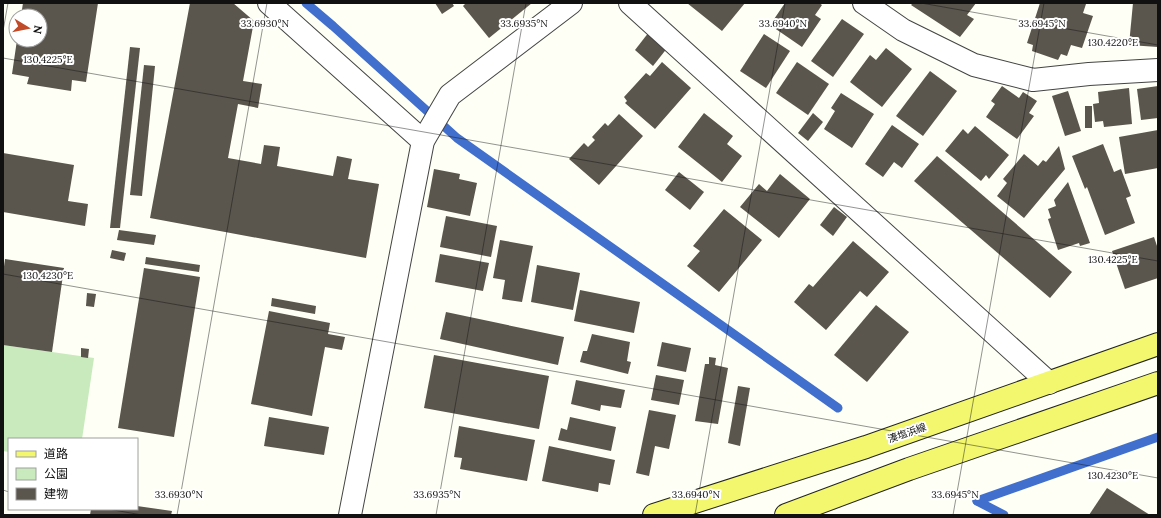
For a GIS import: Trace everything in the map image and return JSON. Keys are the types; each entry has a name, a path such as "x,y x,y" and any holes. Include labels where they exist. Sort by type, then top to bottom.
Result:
{"main road":[{"name":"湊塩浜線","path":"654,515 866,447 1158,344"},
{"path":"786,515 909,469 1158,383"}],"street":[{"path":"269,3 423,141"},
{"path":"350,515 423,141 450,95 571,3"},
{"path":"630,3 1049,383"},
{"path":"864,3 903,30 974,65 1033,80 1089,74 1158,70"}],"green space":[{"path":"3,345 94,358 82,438 8,438 8,452 3,451"}],"building":[{"path":"23,3 98,3 86,82 72,80 71,91 27,84 29,77 12,74 16,48 48,48 48,8 22,8"},
{"path":"190,3 233,3 254,21 243,81 262,84 258,108 238,104 228,158 261,164 264,145 280,147 277,166 333,176 337,156 352,159 348,179 379,184 366,258 150,218"},
{"path":"435,3 452,3 454,6 442,14"},
{"path":"466,3 532,3 489,38 463,6"},
{"path":"687,3 745,3 722,31"},
{"path":"785,3 819,3 822,5 815,15 821,19 802,47 770,25"},
{"path":"913,3 976,3 967,15 974,19 960,37 911,5"},
{"path":"1040,3 1086,4 1083,13 1093,16 1082,48 1071,45 1067,56 1061,54 1058,60 1032,51 1033,45 1027,43"},
{"path":"1133,3 1158,3 1158,47 1129,45"},
{"path":"842,19 864,34 833,77 811,61"},
{"path":"649,32 668,47 653,66 635,50"},
{"path":"764,34 790,51 766,88 740,71"},
{"path":"130,47 140,48 120,228 110,228"},
{"path":"886,48 912,69 882,107 850,82 870,55 876,60"},
{"path":"662,62 691,88 655,129 625,103 627,101 624,97 646,73 650,76"},
{"path":"797,62 829,84 808,115 776,93"},
{"path":"144,65 155,66 142,196 130,195"},
{"path":"930,71 957,91 923,136 896,116"},
{"path":"1002,86 1019,98 1023,92 1037,101 1029,113 1034,116 1017,139 986,117 995,104 991,101"},
{"path":"1158,86 1158,118 1141,120 1137,89"},
{"path":"1129,88 1132,124 1104,127 1103,121 1095,122 1093,104 1099,103 1098,92"},
{"path":"1068,91 1081,131 1065,136 1052,96"},
{"path":"841,93 874,114 852,148 824,129 835,111 831,108"},
{"path":"1085,106 1092,106 1092,128 1085,128"},
{"path":"704,113 733,136 727,144 742,156 722,182 678,147"},
{"path":"813,113 823,122 808,141 798,133"},
{"path":"619,114 643,136 599,185 569,159 584,143 588,147 595,140 592,137 605,123 608,126"},
{"path":"892,125 919,144 902,168 894,162 883,177 865,164"},
{"path":"975,126 1009,155 989,179 986,175 981,181 945,151 963,129 968,134"},
{"path":"1158,130 1158,168 1125,174 1119,137"},
{"path":"1103,144 1114,172 1121,169 1131,196 1126,198 1135,223 1105,235 1087,187 1085,189 1072,156"},
{"path":"1059,146 1065,169 1024,218 997,196 1007,183 1003,179 1024,154 1038,166 1043,160 1046,162"},
{"path":"3,153 74,165 68,201 88,204 85,226 3,212"},
{"path":"937,156 1072,272 1050,298 914,181"},
{"path":"434,169 460,174 459,179 477,183 470,216 427,207"},
{"path":"679,172 704,192 690,210 665,190"},
{"path":"780,174 810,199 779,238 740,207 759,184 767,191"},
{"path":"1068,182 1090,243 1080,246 1079,243 1058,250 1048,219 1051,218 1048,209 1056,206 1054,200"},
{"path":"834,207 847,217 833,236 820,225"},
{"path":"724,209 762,240 719,292 687,266 700,251 693,246"},
{"path":"446,216 497,226 491,257 440,247"},
{"path":"119,230 156,235 154,245 117,240"},
{"path":"1154,237 1158,249 1158,278 1125,289 1112,251"},
{"path":"500,240 533,246 522,302 502,299 505,280 493,278"},
{"path":"853,241 889,272 867,297 860,291 826,330 794,302 809,284 813,287"},
{"path":"112,250 126,253 124,261 110,258"},
{"path":"440,254 489,263 483,291 435,282"},
{"path":"146,257 200,265 199,272 145,264"},
{"path":"5,259 64,268 52,352 3,345 3,274"},
{"path":"537,265 580,273 573,310 531,302"},
{"path":"144,268 200,277 174,437 118,428"},
{"path":"580,290 640,302 634,333 574,321"},
{"path":"87,293 96,294 94,307 86,306"},
{"path":"272,298 316,306 315,314 271,306"},
{"path":"876,305 909,332 867,382 834,355"},
{"path":"269,311 330,323 328,334 345,337 342,350 325,347 312,416 251,404"},
{"path":"446,312 564,337 558,365 440,339"},
{"path":"592,334 630,342 627,361 631,362 628,374 580,362 583,351 587,351"},
{"path":"662,342 691,348 686,372 657,366"},
{"path":"81,348 89,349 88,358 81,357"},
{"path":"434,355 549,376 539,429 424,408"},
{"path":"709,357 716,358 715,365 728,368 718,424 695,421 705,364 709,364"},
{"path":"656,375 684,380 679,405 651,400"},
{"path":"576,380 625,390 621,408 601,405 600,411 571,404"},
{"path":"738,386 750,388 740,446 728,443"},
{"path":"649,410 676,415 669,449 655,446 649,476 636,473"},
{"path":"269,417 329,427 324,455 264,446"},
{"path":"570,417 616,427 611,451 558,440 561,428 567,430"},
{"path":"459,426 535,440 527,481 460,469 462,458 454,457"},
{"path":"549,446 615,460 610,485 599,483 598,492 542,481"},
{"path":"1107,488 1150,515 1089,515"},
{"path":"138,506 172,511 171,515 90,515 91,510 138,510"}],"waterway":[{"path":"306,3 457,138 838,408"},
{"path":"977,501 1158,437"},
{"path":"977,501 1004,515"}]}
